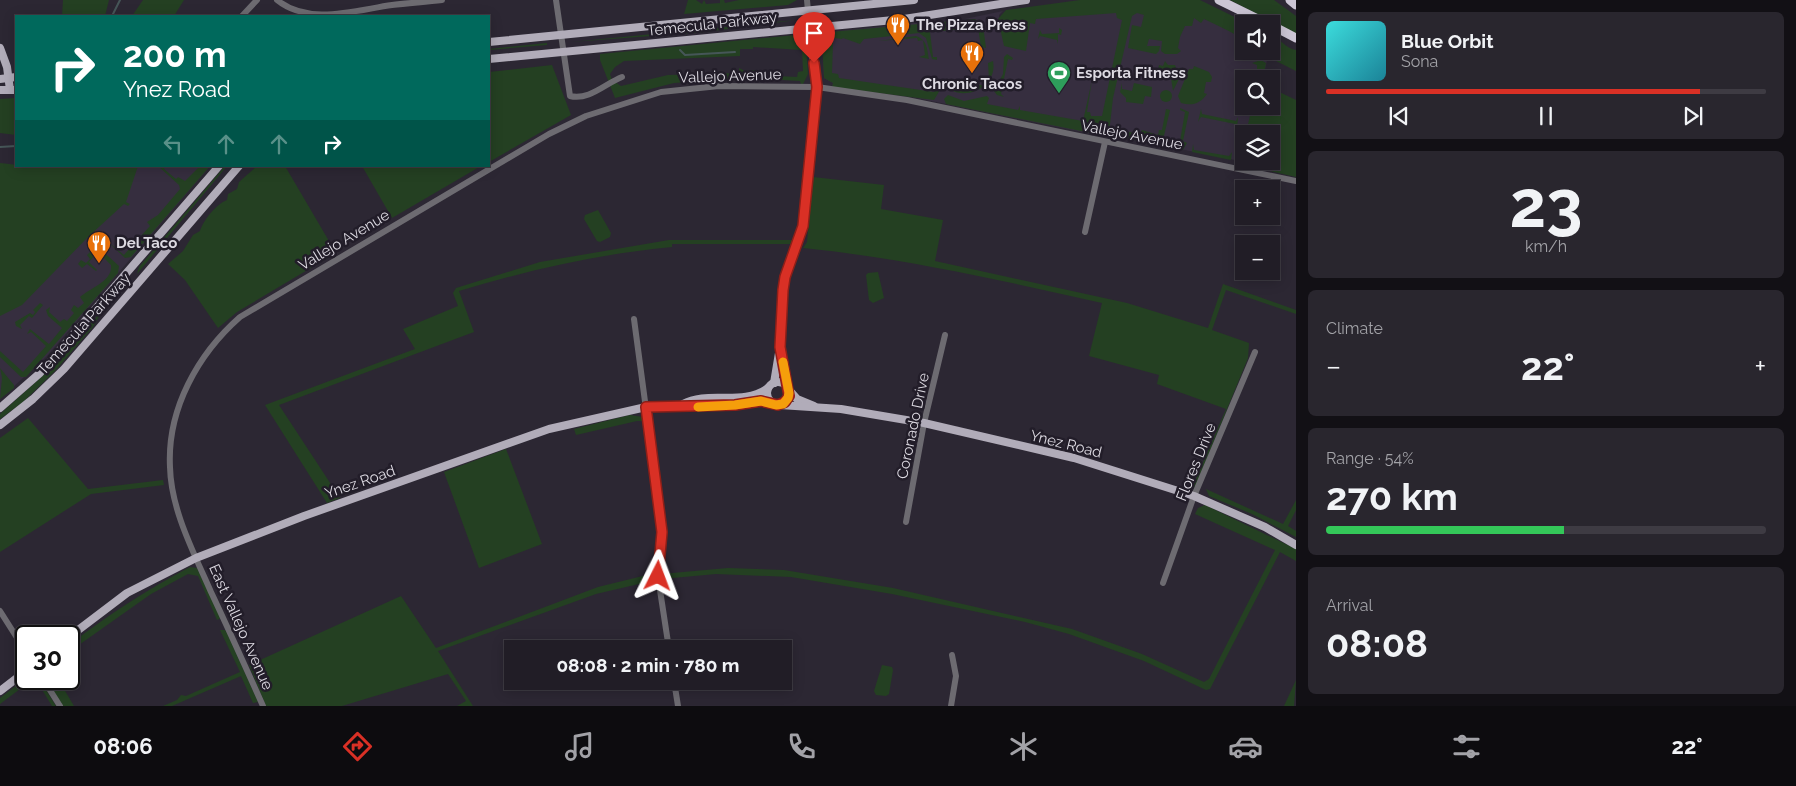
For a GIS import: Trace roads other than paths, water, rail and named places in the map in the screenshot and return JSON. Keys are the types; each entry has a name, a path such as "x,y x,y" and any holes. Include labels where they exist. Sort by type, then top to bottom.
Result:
{"highway":[{"path":"1219,0 1250,15"},
{"path":"1290,0 1296,4"},
{"path":"1280,30 1296,38"}],"main road":[{"name":"Temecula Parkway","path":"490,42 808,12 914,0"},
{"name":"Temecula Parkway","path":"490,59 904,19 988,3 1026,0"},
{"path":"780,347 788,388 788,398 780,405 772,403 766,395 771,385 780,347 785,277 803,226 817,87 808,12"},
{"path":"0,48 13,90 0,90"},
{"name":"Temecula Parkway","path":"0,408 40,373 218,167"},
{"name":"Temecula Parkway","path":"0,425 33,399 64,369 238,167"},
{"path":"771,385 780,382 788,388"},
{"name":"Ynez Road","path":"681,405 694,400 750,396 771,385"},
{"name":"Ynez Road","path":"788,388 797,399 818,407"},
{"name":"Ynez Road","path":"80,629 127,593 196,558 304,516 549,429 646,407 735,405 761,401 772,403"},
{"name":"Ynez Road","path":"780,405 818,407 924,423 1074,458 1194,496 1265,527 1296,545"},
{"path":"0,691 15,679"}],"street":[{"path":"243,15 257,0"},
{"path":"277,0 304,12 337,14 392,5 442,0"},
{"path":"556,0 570,96 594,92 622,77"},
{"path":"807,0 808,12"},
{"name":"Vallejo Avenue","path":"196,558 181,519 171,482 170,466 174,423 195,370 222,333 240,318 549,134 586,116 661,92 702,86 817,87 907,100 1296,180"},
{"path":"1085,232 1105,142"},
{"path":"634,319 662,532 658,576 667,640"},
{"name":"Coronado Drive","path":"906,522 924,423 945,335"},
{"name":"Flores Drive","path":"1163,583 1194,496 1255,352"},
{"name":"East Vallejo Avenue","path":"196,558 263,706"},
{"path":"0,611 15,635"},
{"path":"951,706 956,676 952,655"},
{"path":"50,690 60,706"},
{"path":"675,690 678,706"}],"waterway":[{"path":"112,15 120,0"},
{"path":"680,50 685,55 735,52"},
{"path":"0,147 15,146"}],"place":[{"name":"The Pizza Press","path":"898,46"},
{"name":"Chronic Tacos","path":"972,74"},
{"name":"Esporta Fitness","path":"1059,94"},
{"name":"Del Taco","path":"99,264"}]}
